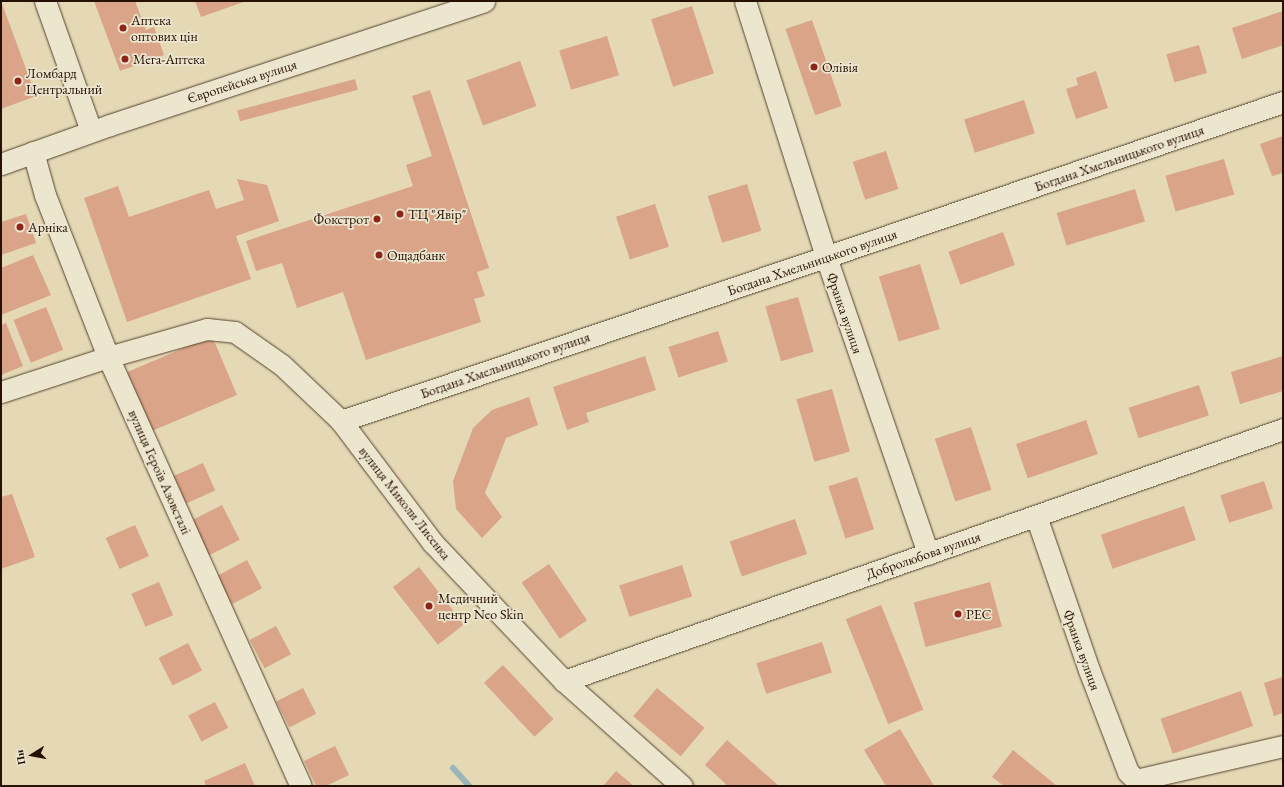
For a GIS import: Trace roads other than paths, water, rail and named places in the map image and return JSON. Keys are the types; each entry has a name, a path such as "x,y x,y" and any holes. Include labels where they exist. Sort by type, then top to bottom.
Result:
{"street":[{"path":"45,1 91,131"},
{"name":"Європейська вулиця","path":"1,164 91,131 484,1"},
{"name":"Франка вулиця","path":"745,1 826,257 928,554"},
{"name":"Богдана Хмельницького вулиця","path":"342,421 1283,102"},
{"name":"вулиця Героїв Азовсталі","path":"33,152 45,195 108,357 302,786"},
{"name":"вулиця Миколи Лисенка","path":"1,392 108,357 207,329 235,332 282,365 342,421 434,543 564,681 682,786"},
{"name":"Добролюбова вулиця","path":"564,681 1283,429"},
{"name":"Франка вулиця","path":"1036,516 1091,677 1128,772 1139,783 1283,746"}],"waterway":[{"path":"453,768 469,786"}],"place":[{"name":"Аптека оптових цін","path":"123,28"},
{"name":"Мега-Аптека","path":"125,59"},
{"name":"Олівія","path":"814,67"},
{"name":"Ломбард Центральний","path":"18,81"},
{"name":"ТЦ \"Явір\"","path":"400,214"},
{"name":"Фокстрот","path":"377,219"},
{"name":"Арніка","path":"20,227"},
{"name":"Ощадбанк","path":"379,255"},
{"name":"Медичний центр Neo Skin","path":"429,606"},
{"name":"РЕС","path":"958,614"}]}
